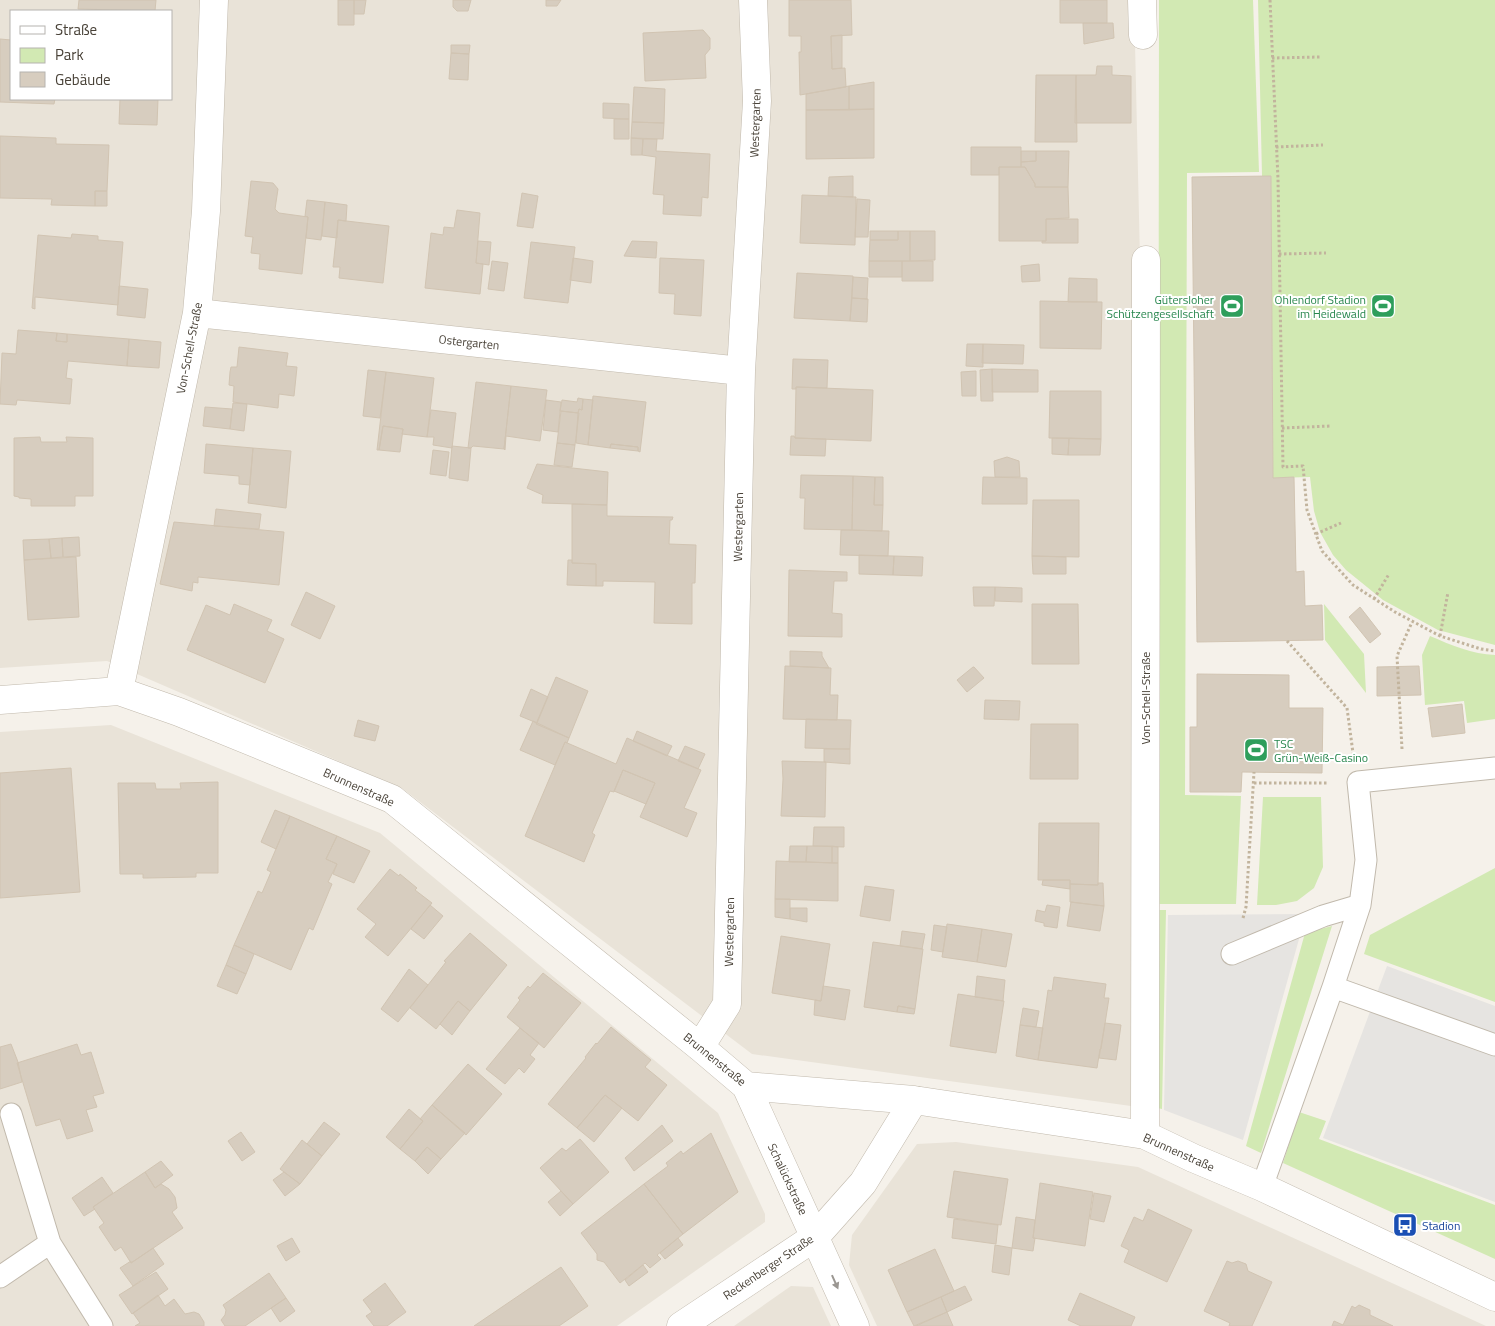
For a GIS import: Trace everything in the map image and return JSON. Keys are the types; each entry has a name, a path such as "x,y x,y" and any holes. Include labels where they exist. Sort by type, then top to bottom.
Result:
{"street":[{"name":"Von-Schell-Straße","path":"119,691 197,313 206,211 214,0"},
{"name":"Westergarten","path":"700,1047 727,1004 741,371 757,101 753,0"},
{"path":"1142,0 1143,35"},
{"name":"Von-Schell-Straße","path":"1145,1135 1146,260"},
{"name":"Ostergarten","path":"197,313 741,371"},
{"name":"Brunnenstraße","path":"0,700 119,691 179,712 392,799 746,1086 914,1100 1145,1135 1495,1297"},
{"name":"Schalückstraße","path":"746,1086 855,1326"},
{"name":"Reckenberger Straße","path":"681,1326 815,1237 863,1183 914,1100"}],"lane":[{"path":"1262,1188 1360,905 1366,860 1358,782 1495,768"},
{"path":"1232,954 1323,916 1360,905"},
{"path":"1333,987 1495,1045"},
{"path":"11,1114 50,1243 102,1326"},
{"path":"0,1277 50,1243"}],"path":[{"path":"1270,0 1279,254 1283,467 1303,466 1307,510 1322,551 1353,585 1412,622 1440,636 1481,649 1495,651"},
{"path":"1272,58 1320,57"},
{"path":"1276,147 1323,145"},
{"path":"1279,254 1326,253"},
{"path":"1282,428 1331,426"},
{"path":"1316,534 1341,524"},
{"path":"1374,599 1390,574"},
{"path":"1440,636 1448,592"},
{"path":"1405,777 1398,696 1397,656 1412,622"},
{"path":"1254,783 1358,782 1347,708 1286,641"},
{"path":"1232,954 1246,907 1254,772"}],"shaded area":[{"path":"0,0 1134,0 1140,260 1131,1106 752,1054 403,789 107,661 0,668"},
{"path":"111,725 380,833 718,1113 765,1214 765,1222 617,1326 0,1326 0,732"},
{"path":"1306,914 1243,1140 1164,1110 1168,915"},
{"path":"1387,966 1495,1006 1495,1202 1323,1138"},
{"path":"956,1142 1138,1167 1486,1326 877,1326 849,1265 852,1235 917,1144"},
{"path":"791,1286 813,1287 831,1326 734,1326"}],"green space":[{"path":"1159,0 1253,0 1259,172 1187,173 1185,795 1241,796 1236,904 1158,904"},
{"name":"Ohlendorf Stadion im Heidewald","path":"1258,0 1495,0 1495,645 1438,630 1383,600 1346,570 1333,555 1320,532 1314,511 1310,477 1273,478 1271,176 1262,176"},
{"path":"1324,604 1364,654 1366,693 1325,640"},
{"path":"1430,636 1470,651 1495,655 1495,719 1467,723 1464,701 1425,705 1422,655"},
{"path":"1263,797 1321,797 1323,867 1314,888 1297,901 1276,905 1257,905"},
{"path":"1495,868 1495,1002 1364,954 1370,935"},
{"path":"1155,910 1166,910 1162,1109 1153,1107"},
{"path":"1332,926 1261,1153 1246,1146 1305,933"},
{"path":"1299,1112 1326,1121 1319,1139 1495,1205 1495,1259 1283,1163"}],"building":[{"path":"79,0 156,0 155,10 78,9"},
{"path":"338,0 354,0 354,25 338,25"},
{"path":"354,0 366,0 364,14 354,14"},
{"path":"453,0 471,0 468,11 457,11 453,7"},
{"path":"546,0 561,0 557,6 546,6"},
{"path":"789,0 851,0 852,35 831,36 832,69 845,68 846,87 800,95 799,52 801,52 801,36 789,36"},
{"path":"1060,0 1107,0 1107,23 1060,23"},
{"path":"1083,23 1113,23 1114,38 1084,44"},
{"path":"703,30 710,38 710,49 705,55 706,78 645,81 643,33"},
{"path":"842,35 842,68 832,69 831,36"},
{"path":"0,39 10,40 10,100 55,100 54,104 0,102"},
{"path":"451,45 470,45 469,54 451,53"},
{"path":"451,53 469,54 468,80 449,79"},
{"path":"1097,66 1112,66 1112,75 1131,76 1131,123 1075,123 1076,75 1096,75"},
{"path":"1036,75 1076,75 1077,142 1035,142"},
{"path":"874,82 874,109 849,110 849,86"},
{"path":"849,86 849,110 806,110 806,94"},
{"path":"634,87 665,89 664,123 632,122"},
{"path":"120,100 158,100 157,125 119,124"},
{"path":"603,103 629,104 629,119 603,118"},
{"path":"874,109 874,158 806,159 806,110"},
{"path":"614,119 629,119 629,139 614,139"},
{"path":"632,122 664,123 663,139 631,138"},
{"path":"0,136 56,138 56,144 109,145 107,191 95,191 95,206 51,205 52,199 0,198"},
{"path":"631,138 643,139 642,155 631,155"},
{"path":"643,139 657,139 656,151 710,154 708,198 702,197 701,216 663,214 664,195 653,194 656,157 642,155"},
{"path":"971,147 1021,147 1021,167 999,167 999,175 971,175"},
{"path":"1021,151 1036,151 1036,161 1021,162"},
{"path":"1036,151 1069,151 1068,187 1035,187 1025,167 1021,167 1021,162 1036,161"},
{"path":"999,167 1025,167 1035,187 1068,187 1069,218 1046,219 1046,241 999,241"},
{"path":"853,176 853,197 828,196 829,177"},
{"name":"Gütersloher Schützengesellschaft","path":"1271,176 1273,478 1294,477 1296,572 1304,571 1305,606 1322,605 1323,640 1197,642 1192,177"},
{"path":"251,181 273,183 278,189 275,209 279,213 308,217 302,274 259,269 260,254 251,253 253,237 245,236"},
{"path":"95,191 107,191 107,206 95,206"},
{"path":"522,193 538,196 533,228 517,226"},
{"path":"802,195 856,197 855,245 800,243"},
{"path":"857,199 870,200 868,237 855,237"},
{"path":"307,200 325,202 321,240 306,238 308,217 305,216"},
{"path":"325,202 347,205 346,221 338,220 337,238 322,236"},
{"path":"457,210 480,213 476,263 483,264 480,294 425,288 431,233 443,235 444,227 454,228"},
{"path":"1046,219 1078,219 1078,243 1042,243 1042,241 1046,241"},
{"path":"338,220 389,226 383,283 339,278 340,267 333,267"},
{"path":"870,231 898,231 898,240 870,240"},
{"path":"898,231 910,231 910,261 869,261 870,240 898,240"},
{"path":"910,231 935,231 935,260 910,261"},
{"path":"72,234 98,236 98,240 123,242 118,305 35,297 35,309 32,308 38,235 71,238"},
{"path":"478,241 491,242 489,265 476,263"},
{"path":"632,241 657,242 656,258 624,256"},
{"path":"531,242 575,247 568,303 524,298"},
{"path":"573,258 593,261 591,283 570,280"},
{"path":"660,258 704,260 701,316 674,314 675,294 659,293"},
{"path":"492,261 508,263 504,291 488,289"},
{"path":"869,261 902,261 902,277 869,277"},
{"path":"902,261 933,261 933,281 902,281"},
{"path":"1039,264 1040,281 1022,282 1021,266"},
{"path":"797,273 853,276 850,321 794,318"},
{"path":"853,277 868,278 867,299 852,298"},
{"path":"1069,278 1097,279 1097,302 1068,302"},
{"path":"119,286 148,289 145,318 117,315"},
{"path":"852,298 868,299 867,322 850,321"},
{"path":"1040,301 1102,302 1101,349 1040,348"},
{"path":"18,330 57,333 56,341 67,342 67,334 129,339 127,366 68,361 66,378 72,379 70,404 17,400 16,405 0,404 2,353 16,354"},
{"path":"57,333 67,334 67,342 56,341"},
{"path":"129,339 161,342 159,368 127,366"},
{"path":"967,344 983,344 983,367 966,366"},
{"path":"983,344 1024,345 1023,364 982,363"},
{"path":"239,347 288,353 286,366 297,367 294,396 279,394 278,408 233,402 234,386 229,385 230,372 231,367 237,367"},
{"path":"793,359 828,360 827,388 796,387 796,389 792,389"},
{"path":"992,369 1038,370 1038,392 992,392"},
{"path":"992,369 993,401 981,401 980,370"},
{"path":"368,370 386,372 380,418 363,416"},
{"path":"976,371 976,396 962,396 961,372"},
{"path":"386,372 434,378 427,437 402,434 403,429 383,426 379,450 377,450"},
{"path":"476,382 511,386 504,449 473,446 468,448"},
{"path":"511,386 547,390 540,441 506,436 505,450 504,449"},
{"path":"796,387 873,390 871,441 795,438"},
{"path":"1050,391 1101,391 1101,439 1049,438"},
{"path":"593,396 646,402 640,452 638,447 611,444 610,448 588,445"},
{"path":"578,398 583,399 582,410 579,409 578,413 560,411 562,400 577,402"},
{"path":"583,399 593,400 588,445 576,443 578,413 579,409 582,410"},
{"path":"546,400 561,402 558,432 543,430"},
{"path":"233,403 247,404 244,431 230,429"},
{"path":"205,407 232,409 230,429 203,426"},
{"path":"431,410 456,413 452,448 433,445 434,437 427,437"},
{"path":"561,411 579,413 575,445 557,443"},
{"path":"383,426 403,429 400,452 379,450"},
{"path":"791,436 795,438 826,439 825,456 790,455"},
{"path":"40,437 41,442 67,442 66,437 93,438 93,496 75,496 75,506 31,506 31,499 14,496 14,438"},
{"path":"1052,438 1069,438 1068,455 1052,454"},
{"path":"1069,438 1101,439 1100,455 1068,455"},
{"path":"557,443 575,445 572,467 554,465"},
{"path":"206,444 253,448 250,485 239,484 239,476 204,473"},
{"path":"611,444 638,447 638,451 610,448"},
{"path":"452,446 471,448 468,481 449,478"},
{"path":"253,448 291,451 286,508 248,503"},
{"path":"433,450 449,452 446,476 430,474"},
{"path":"1007,457 1019,461 1020,477 995,477 994,461"},
{"path":"537,464 608,472 607,505 542,503 543,495 527,488"},
{"path":"801,475 853,476 852,530 804,529 805,498 800,498"},
{"path":"853,476 875,477 874,505 883,505 882,531 852,530"},
{"path":"875,477 883,477 883,505 874,505"},
{"path":"983,477 1027,478 1027,504 982,504"},
{"path":"1033,500 1079,500 1079,557 1032,556"},
{"path":"572,504 607,505 607,516 673,517 670,520 669,544 696,545 695,583 692,583 692,624 654,623 655,582 603,581 603,586 596,586 596,564 572,563"},
{"path":"216,509 261,514 259,529 214,526"},
{"path":"174,522 284,532 279,585 198,577 198,583 193,582 192,591 160,584"},
{"path":"841,530 889,531 888,556 840,555"},
{"path":"79,537 80,556 63,557 62,538"},
{"path":"62,538 63,557 51,558 49,539"},
{"path":"49,539 51,558 24,560 23,540"},
{"path":"859,555 894,556 893,575 859,574"},
{"path":"894,556 923,557 922,576 893,575"},
{"path":"1032,556 1066,557 1066,574 1033,574"},
{"path":"76,557 79,617 28,620 24,560"},
{"path":"568,560 572,560 572,563 596,564 596,586 567,585"},
{"path":"789,570 847,572 847,581 834,581 832,613 842,614 842,637 788,636"},
{"path":"973,587 995,587 994,606 974,606"},
{"path":"995,587 1022,588 1022,602 995,601"},
{"path":"306,592 335,606 320,639 291,625"},
{"path":"234,604 272,620 267,631 284,639 265,683 187,650 206,605 230,615"},
{"path":"1032,604 1078,604 1079,664 1032,664"},
{"path":"1360,607 1381,634 1370,643 1349,617"},
{"path":"790,651 822,652 822,656 829,668 790,666"},
{"path":"785,666 831,668 830,695 838,695 837,720 783,719"},
{"path":"1419,666 1421,695 1377,696 1377,667"},
{"path":"973,667 984,678 967,692 957,680"},
{"name":"TSC Grün-Weiß-Casino","path":"1197,674 1289,675 1289,708 1323,708 1322,773 1242,772 1241,792 1190,792 1190,727 1197,727"},
{"path":"556,677 588,691 569,738 536,724"},
{"path":"531,689 548,697 537,723 520,716"},
{"path":"985,700 1020,701 1019,720 984,719"},
{"path":"1462,704 1465,733 1432,737 1428,708"},
{"path":"806,719 851,720 850,749 805,748"},
{"path":"358,720 379,726 375,741 354,736"},
{"path":"533,721 569,738 567,743 565,742 555,765 520,750"},
{"path":"1031,724 1078,724 1078,779 1030,779"},
{"path":"637,731 672,746 667,756 633,741"},
{"path":"627,738 701,770 684,808 697,813 687,837 640,817 655,783 623,770 614,792 610,791 592,833 595,835 584,862 525,836 565,742 616,764"},
{"path":"685,746 705,754 698,769 678,761"},
{"path":"824,749 850,749 850,764 824,762"},
{"path":"782,761 826,762 825,817 781,816"},
{"path":"71,768 80,892 0,898 0,773"},
{"path":"623,770 655,783 646,804 614,791"},
{"path":"218,782 218,873 196,873 196,877 147,878 143,878 143,874 120,874 118,783 155,783 156,789 181,789 180,783"},
{"path":"275,810 290,816 276,849 261,842"},
{"path":"290,816 337,836 326,859 337,864 328,882 332,884 313,930 309,928 291,970 234,945 258,891 262,893 271,872 267,870"},
{"path":"1039,823 1099,823 1098,885 1070,884 1070,880 1038,880"},
{"path":"814,827 844,827 844,847 813,846"},
{"path":"337,836 370,851 354,883 333,874 337,864 326,859"},
{"path":"790,846 807,846 806,862 789,862"},
{"path":"807,846 832,846 832,863 806,862"},
{"path":"832,846 838,847 838,863 832,863"},
{"path":"776,861 838,863 838,901 775,899"},
{"path":"390,869 399,876 400,874 417,888 415,890 432,903 388,956 365,937 376,924 357,909"},
{"path":"1043,880 1070,880 1070,889 1042,885"},
{"path":"1098,883 1103,883 1104,906 1070,902 1070,884 1098,885"},
{"path":"865,886 894,890 890,921 860,916"},
{"path":"775,899 790,899 790,919 775,917"},
{"path":"1071,902 1104,906 1100,931 1067,926"},
{"path":"430,905 443,916 424,939 411,929"},
{"path":"1047,905 1060,907 1057,928 1044,926 1044,923 1035,921 1037,910 1045,912"},
{"path":"790,908 807,908 807,922 790,919"},
{"path":"947,924 982,929 977,962 942,957"},
{"path":"934,925 947,927 943,952 931,950"},
{"path":"982,929 1012,934 1006,967 977,962"},
{"path":"902,931 925,934 922,949 900,946"},
{"path":"470,933 507,965 470,1011 458,1001 436,1029 410,1008 446,962 444,961"},
{"path":"781,936 830,944 821,1001 772,993"},
{"path":"873,942 923,949 915,1009 898,1006 897,1012 864,1007"},
{"path":"234,945 254,954 246,974 226,965"},
{"path":"226,965 246,974 237,994 217,986"},
{"path":"409,969 428,985 398,1022 381,1009"},
{"path":"543,973 581,1003 544,1048 507,1017 520,1000 518,998"},
{"path":"977,976 1005,980 1003,1001 975,997"},
{"path":"1054,977 1106,984 1104,998 1109,998 1097,1068 1038,1060 1048,990 1052,991"},
{"path":"823,986 850,990 845,1020 814,1015 815,1000 821,1001"},
{"path":"958,994 1004,1001 996,1053 950,1046"},
{"path":"458,1001 470,1011 452,1035 440,1024"},
{"path":"898,1006 915,1009 914,1014 897,1012"},
{"path":"1023,1008 1039,1011 1036,1027 1020,1025"},
{"path":"1105,1023 1121,1025 1116,1060 1099,1058"},
{"path":"1020,1025 1043,1028 1038,1060 1016,1056"},
{"path":"611,1027 651,1060 645,1067 667,1085 638,1121 605,1095 577,1128 548,1104"},
{"path":"520,1028 539,1043 530,1055 535,1059 524,1073 519,1068 505,1084 486,1069"},
{"path":"11,1044 18,1062 22,1082 0,1089 0,1047"},
{"path":"77,1044 81,1055 91,1052 104,1093 93,1096 97,1107 86,1110 93,1131 67,1139 60,1119 36,1126 17,1063"},
{"path":"468,1064 502,1094 466,1135 432,1105"},
{"path":"605,1095 622,1108 594,1142 577,1128"},
{"path":"432,1105 465,1133 441,1159 427,1147 415,1161 400,1149 423,1121 420,1119"},
{"path":"409,1109 423,1121 400,1149 386,1137"},
{"path":"324,1122 340,1134 322,1156 307,1144"},
{"path":"662,1125 673,1141 634,1171 625,1158"},
{"path":"241,1132 255,1152 242,1161 228,1141"},
{"path":"711,1133 738,1192 683,1234 644,1184 668,1166 666,1163 681,1151 683,1154"},
{"path":"580,1139 609,1172 573,1204 540,1168 562,1148 566,1151"},
{"path":"302,1140 322,1156 300,1184 280,1169"},
{"path":"427,1147 441,1159 428,1174 415,1161"},
{"path":"161,1161 173,1175 155,1188 145,1172"},
{"path":"954,1171 1008,1179 1001,1225 947,1217"},
{"path":"145,1172 155,1188 161,1184 169,1189 175,1197 177,1208 172,1212 183,1228 131,1263 121,1247 115,1251 99,1227 104,1223 93,1207"},
{"path":"284,1172 300,1184 285,1196 273,1180"},
{"path":"102,1177 113,1193 84,1216 72,1198"},
{"path":"1040,1183 1093,1192 1085,1246 1033,1238"},
{"path":"644,1184 683,1234 657,1255 661,1259 650,1268 645,1263 620,1283 604,1262 597,1260 597,1254 581,1233"},
{"path":"561,1191 573,1204 560,1216 548,1202"},
{"path":"1094,1193 1111,1196 1104,1222 1090,1219"},
{"path":"1148,1209 1192,1230 1167,1282 1124,1262 1129,1250 1121,1246 1134,1217 1143,1221"},
{"path":"1016,1217 1035,1220 1033,1251 1012,1248"},
{"path":"954,1219 998,1225 996,1244 952,1238"},
{"path":"292,1238 300,1252 286,1261 277,1246"},
{"path":"678,1238 683,1245 665,1259 660,1253"},
{"path":"995,1245 1012,1248 1009,1275 992,1272"},
{"path":"153,1248 164,1264 133,1286 120,1268"},
{"path":"935,1249 954,1291 907,1312 888,1270"},
{"path":"1227,1261 1232,1263 1238,1261 1246,1264 1248,1271 1272,1282 1252,1326 1229,1326 1230,1323 1204,1311"},
{"path":"643,1265 648,1272 629,1286 625,1280"},
{"path":"561,1267 588,1306 559,1326 474,1326"},
{"path":"156,1272 168,1289 132,1314 119,1295"},
{"path":"269,1273 286,1298 245,1326 225,1326 221,1320 226,1310 223,1305"},
{"path":"385,1283 406,1312 387,1326 374,1326 366,1316 372,1312 363,1300"},
{"path":"965,1286 972,1300 947,1312 941,1297"},
{"path":"1080,1293 1135,1317 1131,1326 1081,1326 1068,1320"},
{"path":"158,1295 165,1306 174,1299 185,1314 194,1312 199,1314 204,1322 204,1326 135,1326 140,1323 133,1313"},
{"path":"941,1297 947,1312 914,1326 907,1312"},
{"path":"286,1298 295,1311 280,1322 271,1308"},
{"path":"1359,1305 1370,1310 1370,1315 1393,1326 1332,1326 1334,1321 1343,1325 1352,1306 1355,1308"},
{"path":"947,1312 953,1326 916,1326"}],"place":[{"name":"Gütersloher Schützengesellschaft","path":"1232,306"},
{"name":"Ohlendorf Stadion im Heidewald","path":"1383,306"},
{"name":"TSC Grün-Weiß-Casino","path":"1256,750"},
{"name":"Stadion","path":"1405,1225"}]}
